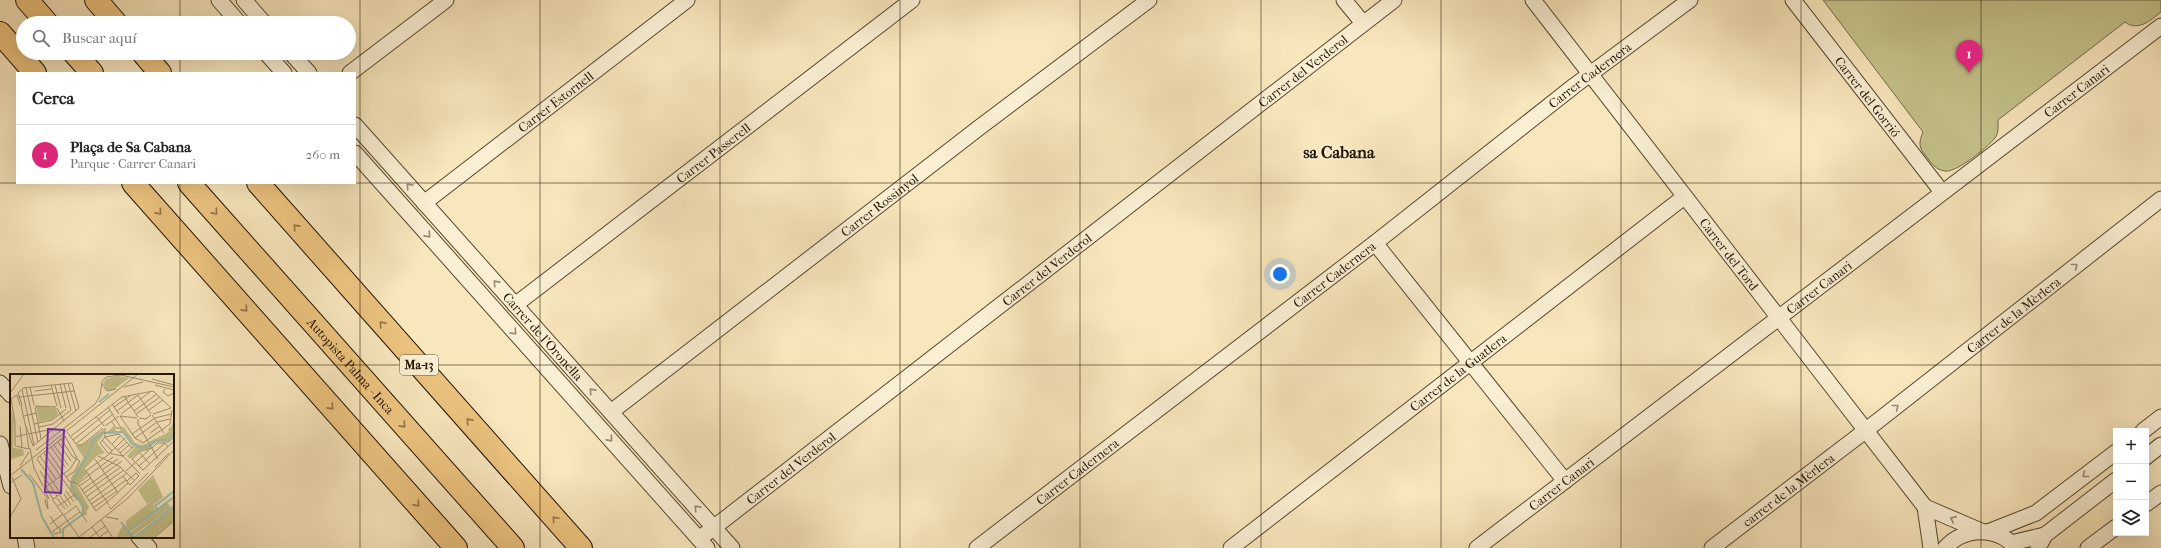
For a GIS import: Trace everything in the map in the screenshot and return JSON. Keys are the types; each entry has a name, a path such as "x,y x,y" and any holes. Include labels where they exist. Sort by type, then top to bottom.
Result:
{"highway":[{"path":"27,0 42,16"},
{"path":"96,0 110,16"},
{"path":"0,33 16,51"},
{"path":"24,60 34,72"},
{"path":"80,60 91,72"},
{"path":"149,60 159,72"},
{"path":"134,184 456,548"},
{"name":"Autopista Palma - Inca","path":"190,184 504,540 513,548"},
{"name":"Ma-13","path":"259,184 581,548"}],"street":[{"path":"219,0 233,16"},
{"path":"244,0 258,16"},
{"path":"351,72 446,0"},
{"name":"Carrer Estornell","path":"424,203 687,0"},
{"name":"Carrer Passerell","path":"515,305 912,0"},
{"name":"Carrer Rossinyol","path":"611,412 980,127 1148,0"},
{"path":"1344,0 1362,23"},
{"name":"Carrer del Verderol","path":"703,544 714,527 1362,23 1394,0"},
{"name":"Carrer del Tord","path":"1533,0 1589,75 1925,507 1984,532 1997,534 2014,545"},
{"name":"Carrer Cadernera","path":"977,548 1375,243 1589,75 1690,0"},
{"name":"Carrer del Gorrió","path":"1793,0 1942,192"},
{"name":"Carrer Canari","path":"1477,548 2161,26"},
{"path":"272,60 283,72"},
{"path":"297,60 308,72"},
{"name":"Carrer de l'Oronella","path":"356,126 732,548"},
{"name":"Carrer de l'Oronella","path":"356,154 703,544"},
{"name":"Carrer de la Guatlera","path":"1232,548 1684,197"},
{"name":"Carrer de la Mèrlera","path":"1865,431 2161,199"},
{"path":"1375,243 1565,481"},
{"path":"0,383 10,394"},
{"path":"2147,428 2161,417"},
{"name":"carrer de la Mèrlera","path":"1712,548 1865,431"},
{"path":"0,444 10,482"},
{"path":"2149,455 2161,445"},
{"path":"1945,548 1951,541 1965,534 1984,532 2036,513 2113,454"},
{"path":"2014,545 2042,542 2113,483"},
{"path":"2149,502 2161,493"},
{"name":"Carrer del Tord","path":"1925,507 1931,548"},
{"path":"2088,548 2113,529"},
{"path":"24,538 27,548"},
{"path":"140,538 149,548"}],"shaded area":[{"path":"1823,0 2161,0 2161,12 2144,24 2135,26 2125,22 1998,120 1996,136 1979,153 1964,164 1950,171 1945,171 1934,166 1923,153 1920,144 1923,132"}],"place":[{"name":"Plaça de Sa Cabana","path":"1969,73"}],"district":[{"name":"sa Cabana","path":"1339,152"}]}
